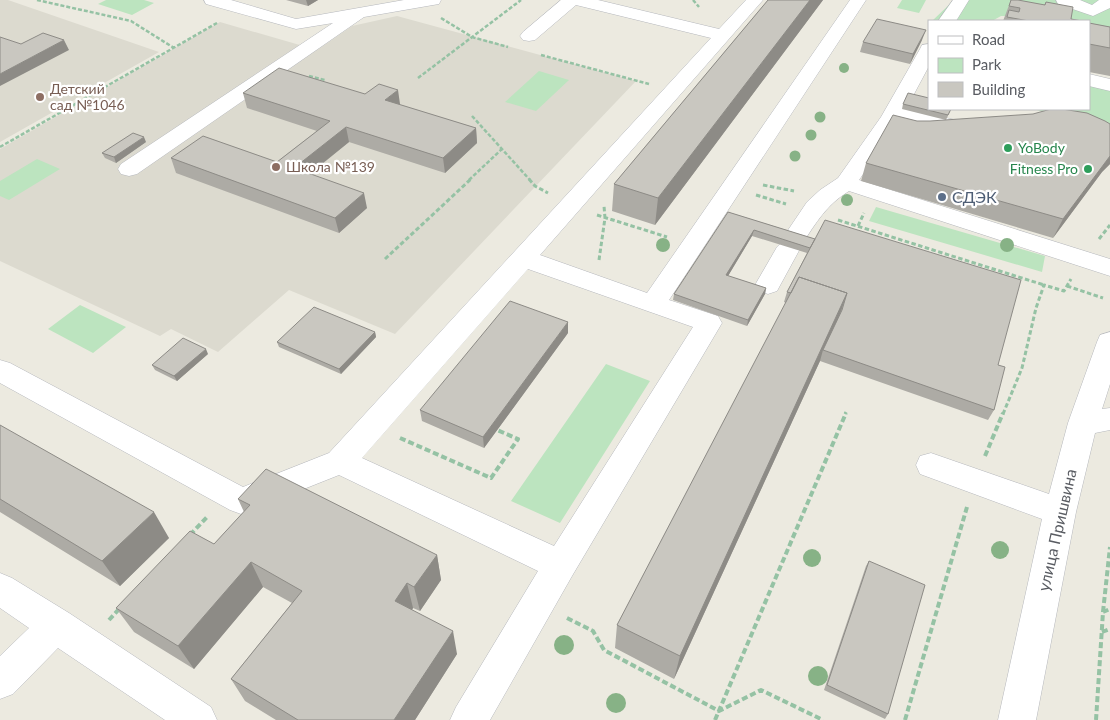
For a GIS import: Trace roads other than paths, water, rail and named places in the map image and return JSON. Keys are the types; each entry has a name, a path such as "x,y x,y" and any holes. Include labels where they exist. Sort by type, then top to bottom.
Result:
{"street":[{"path":"212,0 296,24 425,1"},
{"path":"529,36 579,0 723,36"},
{"path":"0,370 241,501 340,462 755,0"},
{"path":"653,304 702,228 858,0"},
{"path":"948,20 961,0"},
{"path":"1064,0 1093,12 1110,1"},
{"path":"129,169 359,13"},
{"path":"768,286 809,211 841,186 893,112 928,51"},
{"path":"1090,80 1110,85"},
{"path":"893,112 975,130"},
{"path":"841,186 874,191 1110,268"},
{"path":"469,720 560,566 709,323 596,285 524,258"},
{"name":"улица Пришвина","path":"1017,720 1060,512 1096,421 1110,342"},
{"path":"340,462 560,566"},
{"path":"931,465 1060,512"},
{"path":"0,590 57,625 198,720"},
{"path":"0,682 57,625"}],"place":[{"name":"Детский сад №1046","path":"40,97"},
{"name":"YoBody","path":"1008,148"},
{"name":"Школа №139","path":"276,167"},
{"name":"Fitness Pro","path":"1088,169"},
{"name":"СДЭК","path":"942,197"}]}
